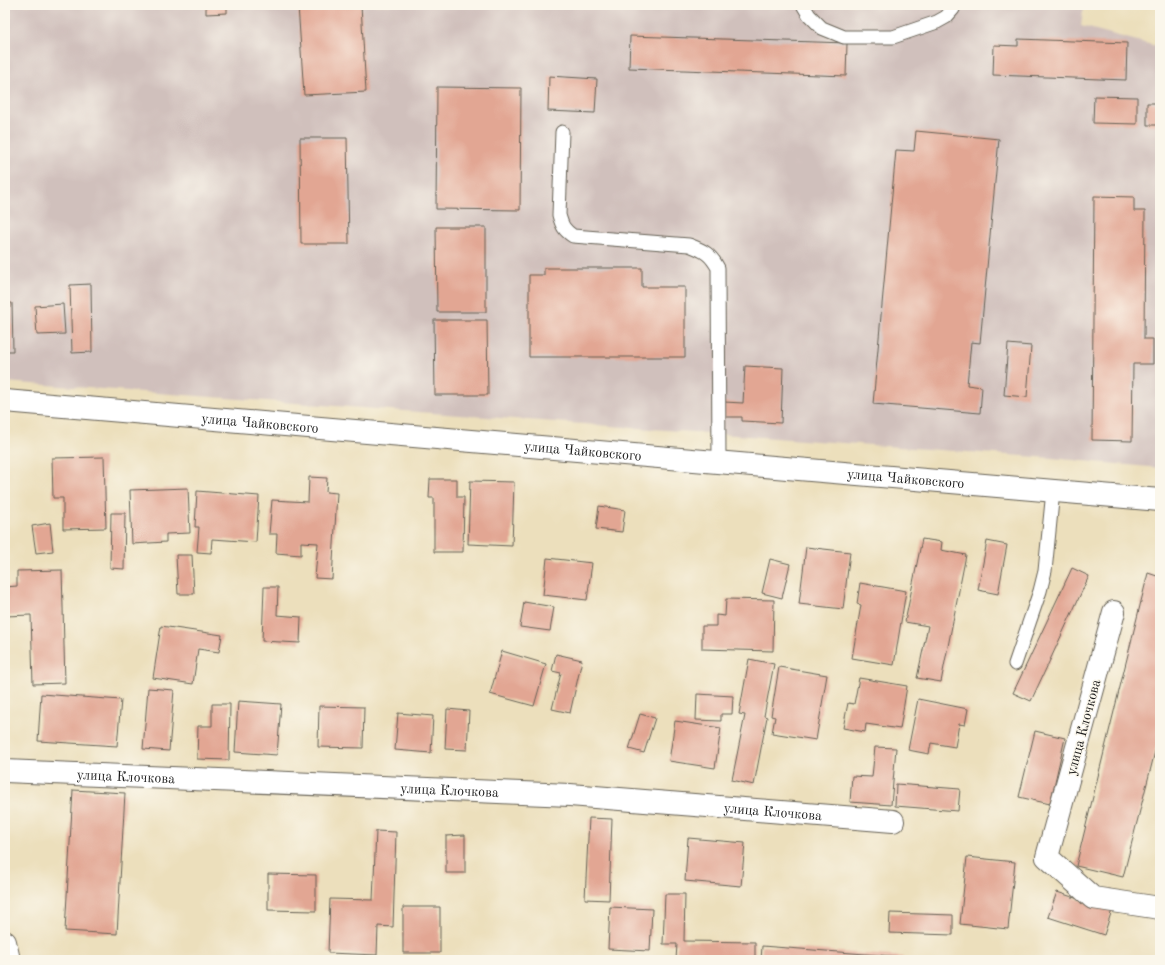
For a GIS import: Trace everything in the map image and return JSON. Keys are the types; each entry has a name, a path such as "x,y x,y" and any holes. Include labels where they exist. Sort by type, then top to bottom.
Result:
{"street":[{"name":"улица Чайковского","path":"5,401 1160,500"},
{"name":"улица Клочкова","path":"1114,612 1047,857 1093,898 1160,908"},
{"name":"улица Клочкова","path":"5,771 570,795 893,821"},
{"path":"5,942 9,960"}],"lane":[{"path":"803,5 809,15 822,28 844,37 893,36 938,22 953,9 954,5"},
{"path":"562,132 559,215 562,226 566,231 573,236 689,245 703,250 712,257 718,268 719,462"},
{"path":"1015,664 1045,572 1053,491"}],"shaded area":[{"path":"5,5 1084,5 1081,26 1160,47 1160,468 1051,458 5,382"}],"building":[{"path":"206,5 227,5 227,13 206,14"},
{"path":"298,5 361,5 366,92 304,95"},
{"path":"630,36 847,43 846,76 629,68"},
{"path":"1018,39 1127,43 1126,80 993,75 994,45 1018,46"},
{"path":"549,76 597,79 595,113 548,111"},
{"path":"437,87 521,88 520,210 436,209"},
{"path":"1094,96 1137,97 1137,124 1093,123"},
{"path":"1147,103 1160,103 1160,125 1147,125"},
{"path":"916,131 999,139 980,343 971,342 967,385 982,387 980,413 873,404 896,150 914,151"},
{"path":"300,138 347,138 349,244 301,244"},
{"path":"1094,196 1134,197 1134,211 1145,211 1144,339 1153,339 1153,364 1133,364 1132,441 1092,440"},
{"path":"436,227 486,227 486,312 437,312"},
{"path":"544,268 642,268 642,287 685,287 685,357 529,357 529,275 544,275"},
{"path":"91,284 92,352 72,353 70,285"},
{"path":"5,303 12,303 13,351 5,351"},
{"path":"63,304 65,334 37,335 35,306"},
{"path":"434,320 487,320 488,395 435,395"},
{"path":"1008,344 1031,346 1027,397 1004,395"},
{"path":"745,366 783,368 781,423 742,421 742,417 723,417 724,402 743,403"},
{"path":"104,457 106,528 63,529 63,498 53,498 52,458"},
{"path":"309,477 327,478 326,492 337,493 332,579 315,578 318,543 301,542 301,555 276,553 277,534 269,534 272,500 308,502"},
{"path":"430,479 457,479 457,497 464,497 463,552 434,552 434,498 429,498"},
{"path":"470,481 514,482 512,546 468,544"},
{"path":"188,488 190,533 166,534 166,542 132,544 130,490"},
{"path":"197,491 259,496 256,542 212,539 211,553 197,552 199,527 195,527"},
{"path":"599,506 625,510 622,532 596,529"},
{"path":"111,513 125,513 124,569 110,568"},
{"path":"50,523 53,551 36,553 32,526"},
{"path":"922,539 942,542 941,550 966,555 941,682 917,678 928,626 905,622"},
{"path":"987,541 1007,545 998,594 978,590"},
{"path":"806,547 850,552 843,609 799,604"},
{"path":"176,555 192,555 194,594 178,594"},
{"path":"547,558 592,563 587,600 543,595"},
{"path":"770,559 790,564 782,598 762,593"},
{"path":"1072,568 1089,576 1031,701 1013,693"},
{"path":"62,570 65,683 33,684 31,615 5,616 5,587 17,586 17,571"},
{"path":"1148,573 1160,577 1160,732 1123,877 1076,866"},
{"path":"860,583 906,591 894,665 852,658 861,605 857,604"},
{"path":"264,587 278,587 277,615 301,617 300,643 262,641"},
{"path":"726,599 774,600 773,651 702,649 702,626 716,626 716,615 725,616"},
{"path":"524,602 554,607 550,631 520,627"},
{"path":"161,626 222,635 219,652 198,649 193,684 153,678"},
{"path":"502,651 546,664 534,706 490,694"},
{"path":"556,654 582,660 570,713 552,709 561,673 552,671"},
{"path":"749,659 774,664 764,716 767,717 754,785 732,780 745,715 739,714"},
{"path":"779,667 827,675 816,740 772,733 775,717 771,716"},
{"path":"859,678 907,686 900,729 866,724 865,732 843,728 848,703 854,704"},
{"path":"148,688 174,690 169,751 143,749"},
{"path":"41,694 121,700 117,746 38,741"},
{"path":"697,694 733,696 732,714 721,714 721,721 696,720"},
{"path":"918,699 968,709 965,725 959,724 955,747 931,743 929,754 908,750"},
{"path":"238,701 281,704 277,755 235,752"},
{"path":"212,704 230,704 229,760 197,759 198,726 212,726"},
{"path":"319,706 364,707 363,748 318,747"},
{"path":"447,709 469,711 467,750 445,749"},
{"path":"398,713 433,716 431,753 395,750"},
{"path":"640,714 655,718 644,753 629,749"},
{"path":"675,721 721,728 715,768 669,761"},
{"path":"1035,731 1065,738 1050,804 1019,797"},
{"path":"875,747 896,748 891,805 850,802 852,776 872,777"},
{"path":"896,784 960,789 958,811 895,806"},
{"path":"73,790 125,793 117,934 65,931"},
{"path":"589,818 612,819 609,900 585,899"},
{"path":"376,831 396,832 393,927 378,926 377,955 328,953 330,899 373,900"},
{"path":"465,835 465,873 446,873 446,836"},
{"path":"688,838 745,843 741,886 685,881"},
{"path":"967,857 1015,862 1008,929 960,924"},
{"path":"268,874 316,875 316,911 268,910"},
{"path":"1057,892 1112,910 1104,935 1048,917"},
{"path":"665,894 685,894 684,941 755,942 755,960 676,960 677,944 663,944"},
{"path":"403,907 440,907 440,953 403,953"},
{"path":"610,907 652,909 650,951 608,949"},
{"path":"890,913 953,915 953,935 889,933"},
{"path":"762,946 903,957 902,960 761,960"}]}
